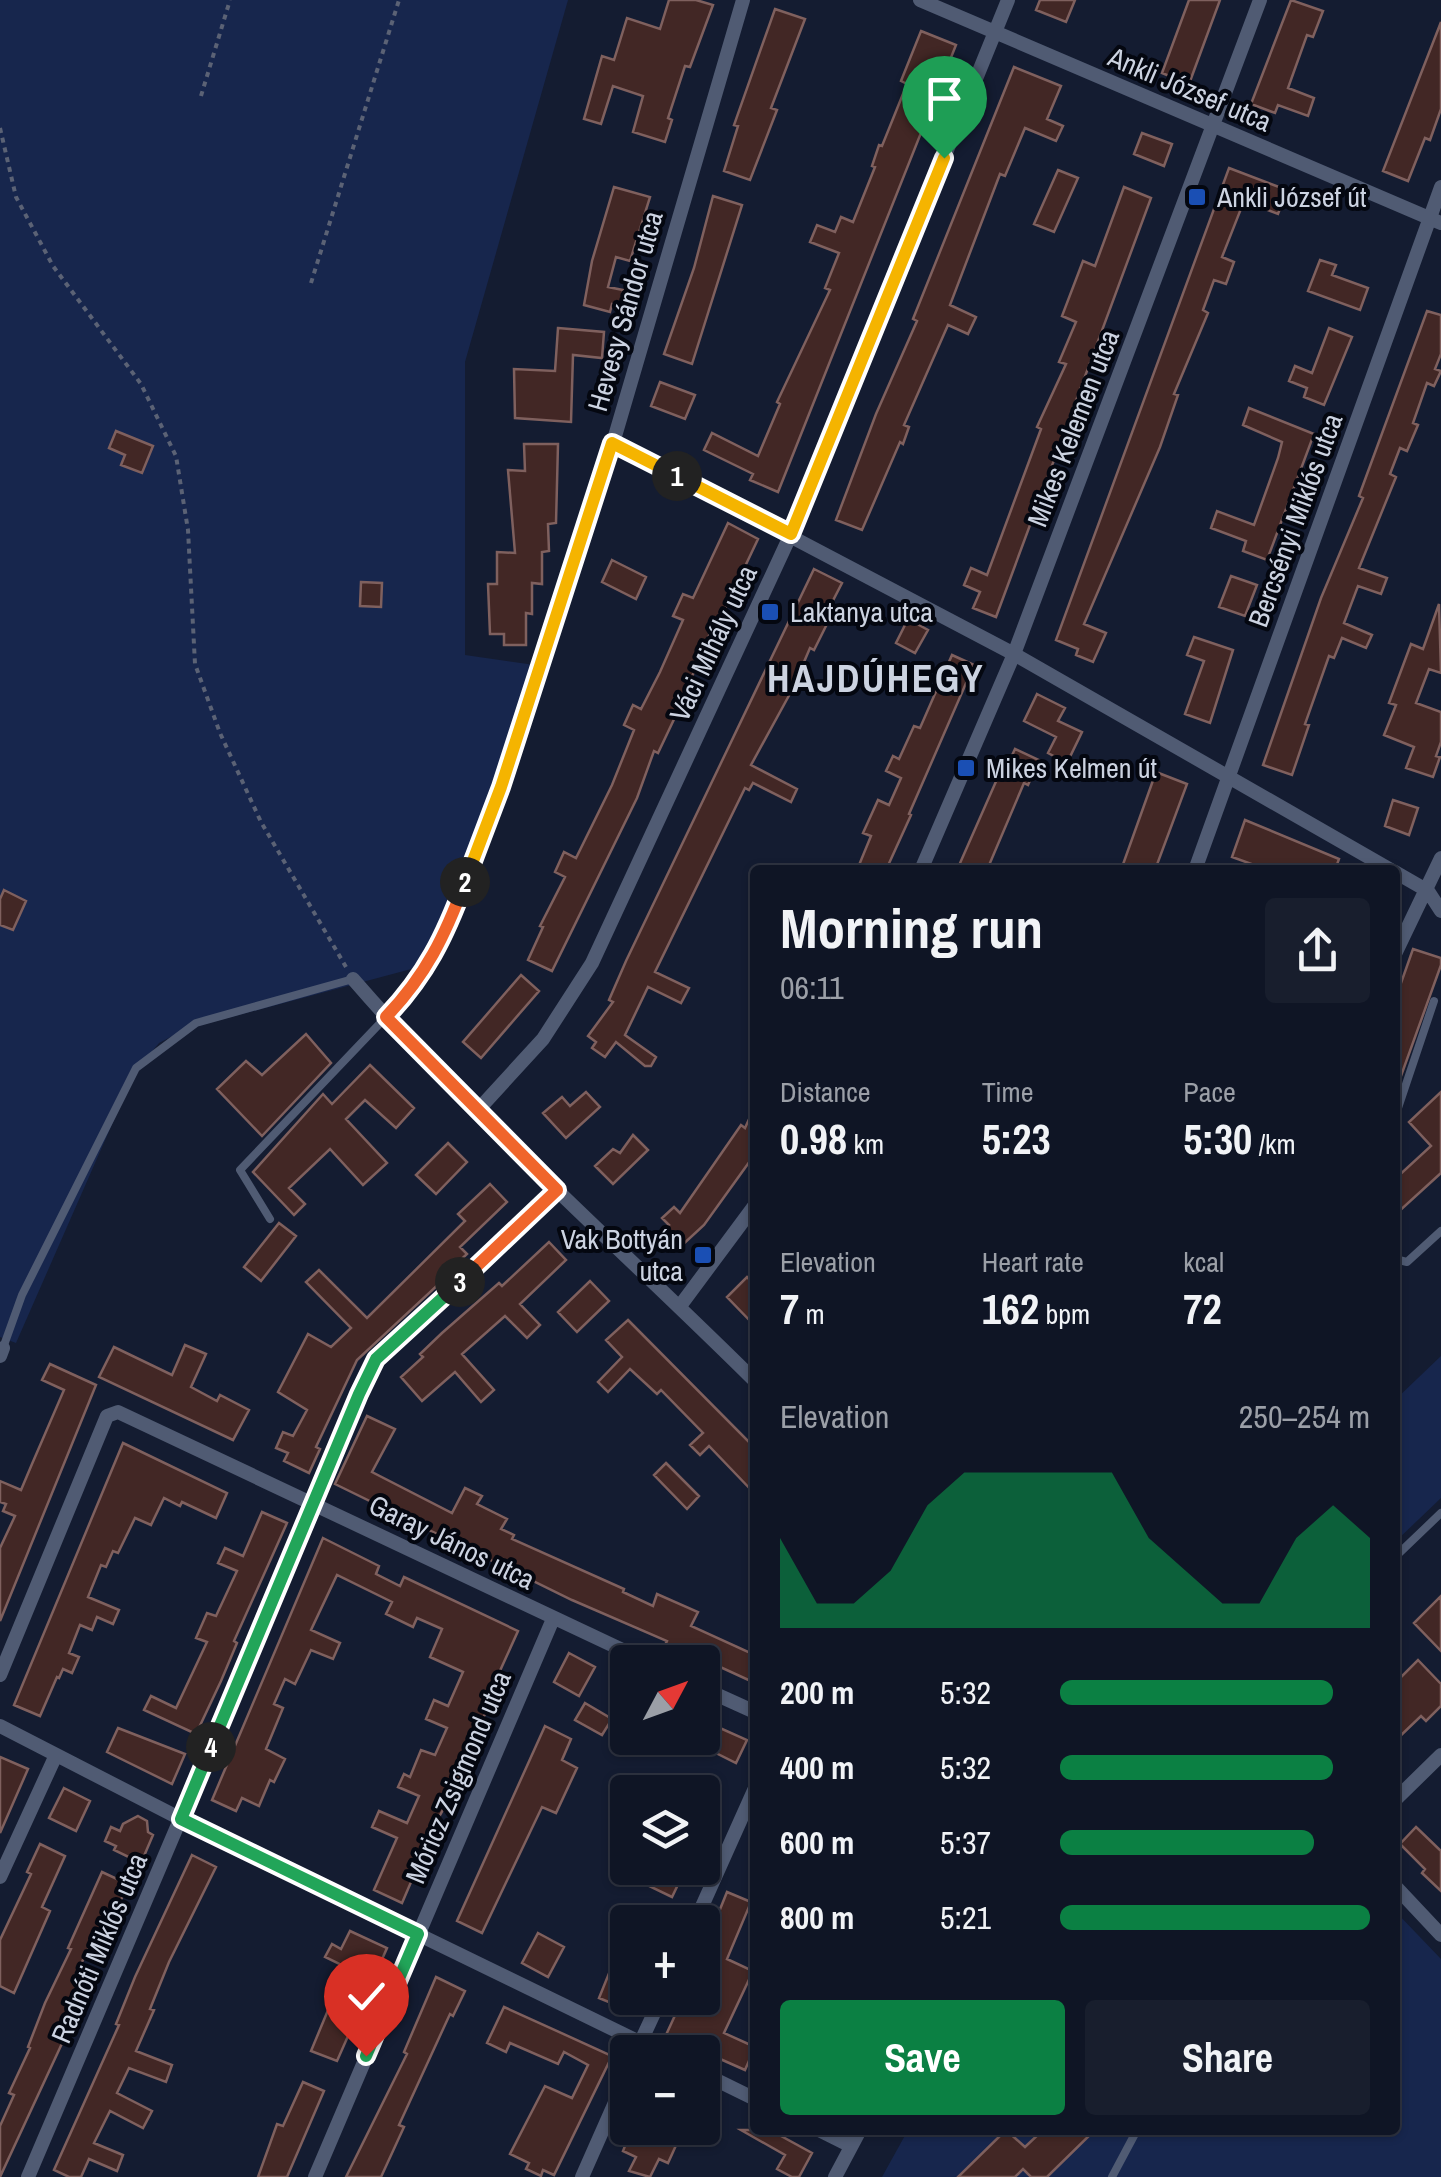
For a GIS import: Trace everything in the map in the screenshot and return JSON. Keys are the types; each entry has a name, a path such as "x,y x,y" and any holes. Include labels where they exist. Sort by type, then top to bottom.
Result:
{"street":[{"name":"Hevesy Sándor utca","path":"386,1017 411,991 445,937 501,787 612,443 743,0"},
{"name":"Ankli József utca","path":"920,0 1436,221"},
{"name":"Váci Mihály utca","path":"478,1110 543,1039 592,963 791,534 1008,0"},
{"name":"Mikes Kelemen utca","path":"923,865 1014,654 1260,0"},
{"name":"Bercsényi Miklós utca","path":"1197,865 1436,221 1441,187"},
{"path":"612,443 1014,654 1382,865"},
{"path":"1400,944 1441,858"},
{"path":"1400,875 1428,891 1441,911"},
{"path":"353,979 557,1190 750,1376"},
{"name":"Radnóti Miklós utca","path":"28,2177 376,1359 557,1190"},
{"path":"680,1306 750,1212"},
{"name":"Garay János utca","path":"0,1675 107,1416 118,1412 611,1645"},
{"name":"Móricz Zsigmond utca","path":"315,2177 554,1619"},
{"path":"720,1696 750,1710"},
{"path":"0,1726 613,2035"},
{"path":"1400,1795 1441,1754"},
{"path":"0,1877 56,1756"},
{"path":"703,1905 750,1799"},
{"path":"1400,1891 1441,1935"},
{"path":"720,2082 750,2097"},
{"path":"582,2177 610,2114"},
{"path":"828,2135 851,2146"},
{"path":"835,2177 857,2135"}],"lane":[{"path":"2,1352 22,1295 136,1068 196,1023 353,979"},
{"path":"1400,1102 1434,1001"},
{"path":"270,1218 240,1170 386,1017"},
{"path":"1400,1260 1407,1262 1441,1232"},
{"path":"1400,1552 1441,1513"},
{"path":"1112,2177 1134,2135"}],"path":[{"path":"201,96 230,0"},
{"path":"311,283 399,0"},
{"path":"0,128 16,197 53,266 141,384 176,456 188,530 194,664 220,733 261,822 353,979"}],"shaded area":[{"path":"0,0 568,0 465,362 465,655 535,665 430,964 186,1029 159,1043 135,1072 16,1343 0,1337"},
{"path":"1441,1356 1441,1498 1400,1537 1400,1395"},
{"path":"1400,1916 1441,1959 1441,2177 882,2177 905,2135 1400,2135"}],"building":[{"path":"669,0 696,0 713,5 690,67 685,66 668,118 672,120 665,142 633,132 643,96 613,86 601,124 584,119 602,56 614,60 627,18 660,29"},
{"path":"1040,0 1075,0 1066,22 1036,10"},
{"path":"1189,0 1220,0 1189,84 1162,73"},
{"path":"1291,0 1323,11 1313,37 1307,35 1288,88 1314,98 1308,116 1278,105 1275,113 1251,104"},
{"path":"775,9 805,19 771,108 777,110 750,180 724,171 738,126 734,125"},
{"path":"1441,22 1441,109 1408,181 1383,171"},
{"path":"921,31 956,45 778,492 750,480 753,474 704,450 712,433 758,456 780,404 777,402 830,290 825,288 839,253 810,242 817,225 835,232 841,217 853,222 875,167 872,166 879,145 882,146 907,84 901,81"},
{"path":"1014,67 1061,86 1047,119 1063,126 1056,141 1025,128 1005,176 1000,174 950,305 976,317 968,334 948,325 904,425 909,427 903,444 900,442 862,530 836,520"},
{"path":"1142,133 1172,144 1164,166 1134,154"},
{"path":"1229,168 1287,190 1278,214 1244,201 1222,257 1234,262 1226,284 1214,280 1203,310 1208,313 1174,394 1178,395 1160,447 1084,624 1106,633 1093,662 1076,655 1078,649 1056,640"},
{"path":"1058,170 1078,178 1054,232 1034,224"},
{"path":"614,187 650,197 630,261 616,257 608,287 623,290 620,306 612,304 610,312 584,305 592,261"},
{"path":"1124,187 1151,198 996,617 973,608 980,592 964,585 971,568 987,575 1041,429 1037,427 1066,364 1059,362 1076,322 1062,316 1083,261 1095,266"},
{"path":"713,196 742,205 692,364 664,354 694,268"},
{"path":"1320,260 1336,265 1332,275 1368,288 1360,310 1308,291"},
{"path":"1427,311 1441,315 1441,354 1435,369 1441,371 1434,386 1427,383 1413,423 1418,425 1407,451 1400,448 1390,474 1396,477 1359,568 1387,578 1381,594 1358,586 1344,623 1372,635 1366,648 1342,638 1334,658 1329,656 1292,775 1263,765 1321,598 1363,498 1359,496"},
{"path":"558,328 604,332 602,358 573,355 571,422 515,418 514,369 555,371"},
{"path":"1329,328 1352,337 1324,405 1304,397 1307,388 1289,381 1295,366 1312,373"},
{"path":"660,382 695,395 685,419 651,406"},
{"path":"1249,408 1314,434 1267,560 1243,551 1246,541 1211,528 1217,511 1254,525 1278,458 1282,442 1243,425"},
{"path":"116,431 153,446 142,473 121,465 125,455 109,448"},
{"path":"524,444 558,444 556,523 548,524 549,551 542,552 542,584 532,583 532,614 526,613 526,645 504,645 504,634 490,634 488,584 497,584 497,552 515,553 508,470 525,471"},
{"path":"728,523 758,539 552,971 528,960 565,877 555,872 564,852 576,858 634,730 624,725 633,705 641,709 683,620 673,616 683,594 693,598"},
{"path":"612,560 646,577 636,599 602,582"},
{"path":"814,569 842,583 814,650 810,648 751,765 797,789 791,802 753,783 749,790 745,788 655,972 689,988 681,1003 648,987 625,1035 656,1057 651,1066 645,1066 616,1042 605,1057 592,1048 596,1042 588,1036 613,1002 609,1000 626,961"},
{"path":"1231,576 1257,585 1245,616 1219,607"},
{"path":"361,582 382,583 381,607 360,606"},
{"path":"1439,604 1441,673 1429,669 1416,703 1441,712 1441,742 1436,756 1440,757 1433,777 1406,768 1414,747 1384,735 1396,705 1389,703 1411,644 1423,649"},
{"path":"908,619 928,630 915,653 896,643"},
{"path":"1194,637 1233,650 1210,723 1185,714 1204,661 1187,655"},
{"path":"952,655 974,665 888,865 859,865 871,836 863,833 878,800 889,805 901,778 886,771 893,756 899,759 914,726 920,728"},
{"path":"1037,694 1065,708 1058,721 1082,732 1067,763 1048,753 1056,737 1024,721"},
{"path":"1015,749 1039,760 1028,785 1024,783 989,865 959,865 1005,761 1009,762"},
{"path":"1156,772 1187,784 1157,865 1123,865"},
{"path":"1393,800 1418,808 1409,835 1385,826"},
{"path":"1245,820 1339,859 1337,865 1254,865 1232,857"},
{"path":"4,890 26,901 13,930 0,925"},
{"path":"1413,949 1441,958 1400,1079 1400,986"},
{"path":"521,975 539,991 481,1058 463,1042"},
{"path":"306,1034 331,1063 262,1136 217,1089 246,1061 262,1075"},
{"path":"370,1065 414,1108 396,1128 365,1100 346,1119 387,1163 363,1185 330,1149 289,1188 305,1204 294,1215 253,1172 323,1094 332,1104"},
{"path":"586,1092 600,1107 566,1138 543,1113 562,1097 570,1106"},
{"path":"1441,1092 1441,1173 1400,1210 1400,1174 1431,1146 1409,1122"},
{"path":"750,1117 750,1161 704,1225 678,1249 661,1232 669,1225 662,1218 674,1207 680,1213 741,1125 745,1128"},
{"path":"633,1135 648,1150 613,1184 595,1166 613,1149 620,1153"},
{"path":"448,1143 467,1162 436,1194 416,1175"},
{"path":"490,1184 507,1202 460,1247 467,1254 441,1282 357,1360 316,1447 320,1449 309,1473 284,1461 288,1453 276,1448 283,1432 293,1436 307,1410 278,1392 308,1334 331,1347 351,1328 306,1282 319,1270 367,1318 465,1221 458,1214"},
{"path":"279,1223 296,1236 261,1281 244,1267"},
{"path":"549,1242 566,1260 520,1304 540,1325 527,1338 505,1316 462,1354 494,1390 481,1402 455,1372 422,1401 401,1377 442,1333 499,1283 502,1286"},
{"path":"747,1277 750,1280 750,1321 727,1297"},
{"path":"590,1281 609,1301 577,1332 558,1312"},
{"path":"628,1320 750,1443 750,1489 709,1446 700,1455 690,1445 703,1433 661,1390 657,1394 630,1369 608,1392 598,1382 622,1357 606,1340"},
{"path":"185,1345 206,1354 191,1387 217,1401 220,1395 249,1410 233,1440 99,1377 114,1347 172,1375"},
{"path":"50,1364 96,1385 0,1621 0,1548 15,1516 3,1511 6,1504 0,1502 0,1481 21,1490 64,1390 42,1380"},
{"path":"367,1416 395,1429 372,1472 452,1513 465,1488 482,1496 477,1504 507,1519 501,1529 514,1535 512,1539 653,1606 657,1594 698,1612 691,1626 750,1653 750,1681 720,1667 720,1645 665,1645 667,1641 572,1600 335,1484"},
{"path":"123,1443 227,1493 216,1518 164,1498 151,1525 135,1518 118,1553 113,1551 106,1567 101,1565 88,1597 119,1610 113,1624 97,1617 92,1630 80,1625 69,1653 79,1657 72,1673 63,1669 57,1677 40,1716 14,1705"},
{"path":"666,1463 699,1496 687,1509 654,1475"},
{"path":"262,1512 287,1523 196,1734 144,1710 151,1696 176,1708 207,1642 196,1638 207,1613 216,1616 237,1571 218,1563 225,1548 243,1556"},
{"path":"323,1538 379,1566 376,1574 400,1586 404,1577 518,1631 458,1783 402,1903 374,1890 397,1838 372,1827 379,1811 407,1823 419,1796 398,1787 404,1774 410,1777 421,1750 435,1755 447,1728 426,1719 434,1700 448,1706 463,1672 430,1657 442,1629 417,1618 413,1627 386,1614 392,1602 337,1575 311,1630 340,1643 333,1659 311,1650 295,1684 285,1679 274,1704 283,1708 266,1749 285,1759 274,1782 270,1780 259,1806 242,1798 236,1811 212,1800"},
{"path":"1441,1596 1441,1651 1414,1623"},
{"path":"569,1653 595,1667 579,1696 554,1682"},
{"path":"1418,1660 1441,1684 1441,1706 1426,1721 1421,1716 1400,1736 1400,1678"},
{"path":"585,1703 610,1718 610,1722 602,1735 575,1720"},
{"path":"545,1726 571,1739 562,1760 577,1768 556,1813 542,1807 482,1933 457,1921"},
{"path":"118,1728 185,1754 172,1784 107,1752"},
{"path":"720,1728 747,1740 736,1763 720,1755"},
{"path":"0,1757 28,1769 0,1833"},
{"path":"64,1788 90,1801 76,1831 49,1818"},
{"path":"138,1816 147,1821 148,1832 153,1835 141,1863 105,1841 111,1827 120,1831 123,1824"},
{"path":"1416,1827 1441,1851 1441,1891 1400,1844"},
{"path":"40,1844 65,1856 42,1907 50,1911 14,1993 0,1986 0,1940 31,1874 27,1872"},
{"path":"192,1855 216,1867 169,1962 136,2051 172,2065 166,2082 129,2068 117,2093 152,2111 143,2128 110,2111 94,2143 123,2155 117,2171 89,2159 81,2177 69,2177 54,2170 119,2025 116,2024 135,1977"},
{"path":"102,1872 128,1884 97,1954 88,1950 76,1974 91,1981 0,2177 0,2126 14,2095 9,2093"},
{"path":"650,1885 678,1885 672,1897"},
{"path":"727,1892 750,1902 727,1959 750,1970 750,1977 724,2033 750,2045 745,2070 720,2059 720,2035 666,2035 675,2015 720,2015 720,1909"},
{"path":"350,1931 387,1948 337,2061 311,2051 346,1967 325,1957 332,1944 341,1949"},
{"path":"538,1933 564,1947 548,1977 522,1963"},
{"path":"610,1971 610,2003 599,1998"},
{"path":"436,1977 465,1991 453,2016 450,2014 399,2125 404,2127 381,2177 346,2177 407,2054 404,2052"},
{"path":"504,2007 610,2055 554,2175 543,2170 541,2176 526,2169 529,2163 510,2154 545,2086 572,2098 588,2065 564,2052 558,2064 510,2043 506,2052 487,2043"},
{"path":"303,2082 324,2091 287,2177 258,2177 277,2124 283,2126"},
{"path":"741,2130 750,2130 750,2135 779,2135 812,2153 799,2177 777,2169 785,2155"},
{"path":"1001,2135 1012,2135 1025,2147 1038,2135 1090,2135 1047,2177 1031,2177 1023,2169 1015,2177 958,2177"},
{"path":"625,2145 676,2145 668,2163 659,2159 650,2177 629,2171 636,2157 623,2151"}],"place":[{"name":"Ankli József út","path":"1197,197"},
{"name":"Laktanya utca","path":"770,612"},
{"name":"Mikes Kelmen út","path":"966,768"},
{"name":"Vak Bottyán utca","path":"703,1255"}],"district":[{"name":"HAJDÚHEGY","path":"876,678"}],"route":[{"path":"366,2056 418,1934 181,1819 376,1359 557,1190 386,1017 411,991 445,937 501,787 612,443 791,534 944,158"}]}
